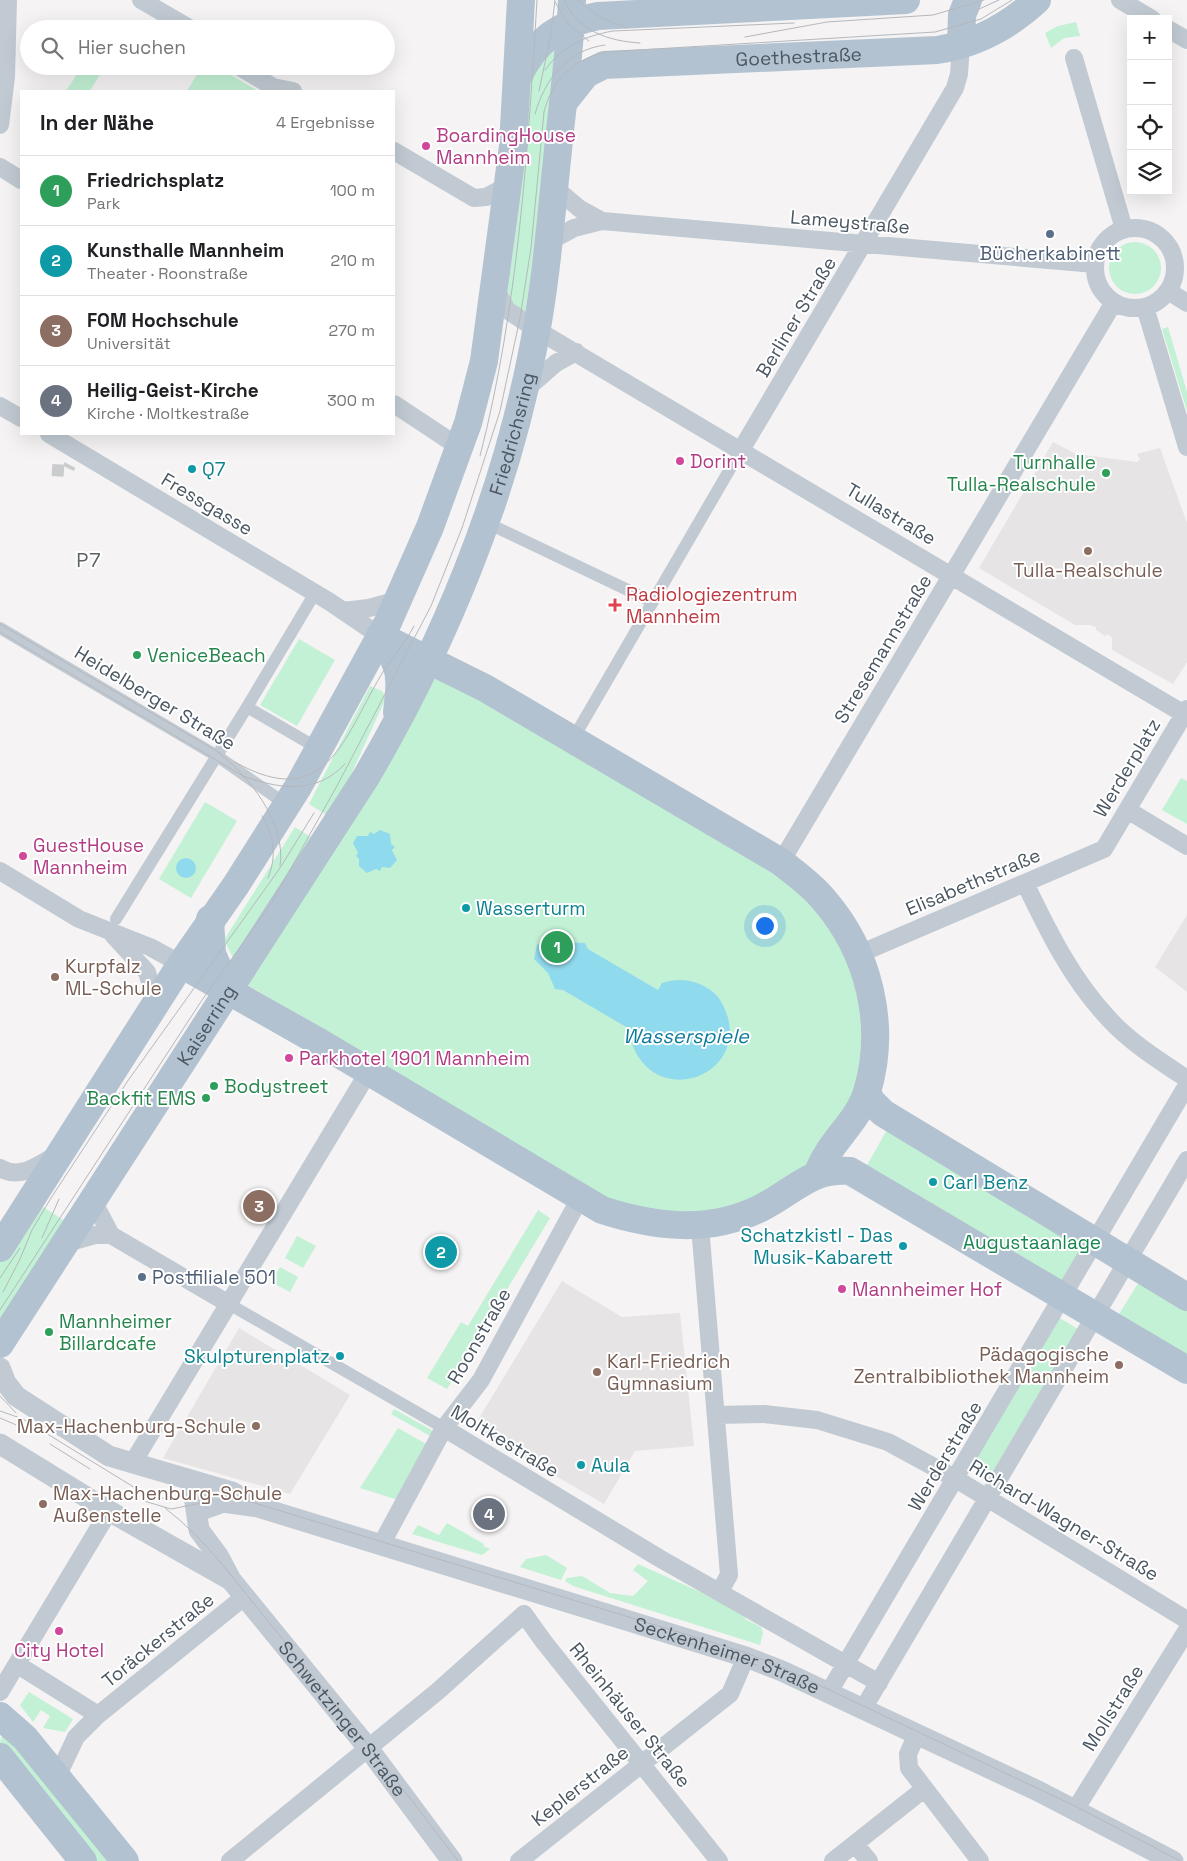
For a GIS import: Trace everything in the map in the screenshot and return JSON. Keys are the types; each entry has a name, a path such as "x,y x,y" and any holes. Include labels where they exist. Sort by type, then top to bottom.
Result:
{"main road":[{"path":"0,1248 181,964 236,885 287,805 319,750 380,636 430,527 459,447 484,361 509,186 518,76 521,0"},
{"path":"604,0 637,6 650,14"},
{"path":"518,76 535,48 571,12 598,16 906,0"},
{"path":"961,45 962,16 968,0"},
{"name":"Goethestraße","path":"563,103 586,74 604,66 928,51 961,45 990,33 1020,16 1037,0"},
{"name":"Friedrichsring","path":"331,832 428,660 442,630 485,522 524,390 537,330 550,240 571,12"},
{"path":"442,630 464,678"},
{"path":"380,636 464,678 573,739 781,862 823,898 836,915 859,954 870,988 875,1028 867,1092 824,1159 818,1173"},
{"path":"380,636 396,662 400,679 397,716"},
{"path":"363,666 428,660"},
{"path":"363,666 387,680 397,716"},
{"name":"Kaiserring","path":"0,1344 331,832"},
{"path":"210,920 212,954 228,990"},
{"path":"181,964 369,1071 602,1210 650,1224 700,1226 727,1221 760,1208 818,1173 850,1171 1187,1370"},
{"path":"194,1043 212,1034 244,1011 256,1006"},
{"path":"867,1092 872,1102 883,1114 1187,1297"},
{"path":"0,1716 25,1738 125,1861"},
{"path":"4,1767 83,1861"}],"street":[{"path":"0,125 6,77 8,0"},
{"path":"141,0 175,20"},
{"path":"1120,0 1145,15"},
{"path":"1172,31 1187,40"},
{"name":"Berliner Straße","path":"741,450 955,88 959,74 961,45"},
{"path":"1074,58 1124,230"},
{"path":"253,75 273,87 288,90"},
{"path":"395,152 474,198 486,197 509,186"},
{"path":"0,168 20,179"},
{"name":"Lameystraße","path":"554,187 580,208 602,221"},
{"name":"Lameystraße","path":"550,240 579,227 602,221 1094,264"},
{"path":"1124,230 1148,230 1180,253 1168,291 1161,298 1145,307 1129,307 1114,302 1098,286 1094,264 1104,242 1113,234 1124,230"},
{"name":"Tullastraße","path":"495,288 507,310 537,330 1186,711"},
{"path":"1168,291 1187,302"},
{"name":"Stresemannstraße","path":"781,862 1114,302"},
{"path":"1145,307 1187,447"},
{"path":"524,390 556,363 576,352"},
{"path":"395,405 459,447"},
{"path":"0,406 20,417"},
{"name":"Fressgasse","path":"51,435 315,593 380,636"},
{"path":"573,739 741,450"},
{"path":"485,522 653,602"},
{"path":"112,925 315,593"},
{"path":"343,611 370,608 398,600"},
{"name":"Heidelberger Straße","path":"0,628 217,756 287,805"},
{"path":"247,707 319,750"},
{"name":"Werderplatz","path":"1104,849 1186,711"},
{"name":"Werderplatz","path":"1134,814 1187,846"},
{"name":"Elisabethstraße","path":"859,954 1104,849"},
{"path":"0,871 74,916 112,925 181,964"},
{"path":"1025,883 1050,935 1091,998 1110,1020 1132,1039 1187,1079"},
{"path":"112,925 147,972 156,1003"},
{"path":"132,1464 369,1071"},
{"name":"Werderstraße","path":"829,1692 1187,1086"},
{"path":"0,1168 8,1172 26,1171 62,1151"},
{"path":"863,1710 1187,1160"},
{"name":"Roonstraße","path":"381,1544 444,1428 481,1380 580,1198"},
{"path":"63,1244 95,1235 111,1235 92,1199"},
{"path":"700,1226 729,1575 720,1591"},
{"name":"Moltkestraße","path":"111,1235 444,1428 659,1558 720,1591 878,1683"},
{"path":"0,1368 6,1383 16,1396 109,1456 192,1482"},
{"name":"Richard-Wagner-Straße","path":"716,1415 764,1414 817,1420 888,1442 988,1498 1187,1620"},
{"name":"Schwetzinger Straße","path":"0,1444 109,1511 230,1580"},
{"name":"Seckenheimer Straße","path":"192,1482 232,1492 258,1507"},
{"name":"Schwetzinger Straße","path":"192,1482 198,1511 199,1530 220,1557 230,1580 368,1748 452,1861"},
{"name":"Seckenheimer Straße","path":"198,1511 223,1502 258,1507 746,1657 829,1692 863,1710 917,1734 1075,1810 1173,1861"},
{"path":"0,1692 109,1511"},
{"path":"230,1861 438,1691 524,1614 532,1590"},
{"name":"Toräckerstraße","path":"58,1777 76,1737 98,1715 244,1597"},
{"name":"Rheinhäuser Straße","path":"524,1614 544,1642 720,1861"},
{"name":"Mollstraße","path":"1075,1810 1187,1630"},
{"name":"Keplerstraße","path":"519,1861 730,1694 746,1657"},
{"path":"18,1665 98,1715"},
{"path":"917,1734 908,1754 909,1768 980,1861"},
{"path":"833,1861 924,1789"},
{"path":"855,1844 868,1861"}],"shaded area":[{"name":"Tulla-Realschule","path":"1053,442 1076,454 1137,462 1140,459 1137,454 1160,448 1187,523 1187,662 1173,684 1112,650 1112,638 1108,634 1105,636 1096,630 1096,627 1090,625 1075,625 979,568"},
{"path":"1187,915 1187,992 1155,967"},
{"name":"Karl-Friedrich Gymnasium","path":"562,1281 622,1317 680,1313 694,1446 635,1451 604,1504 473,1428"},
{"name":"Max-Hachenburg-Schule","path":"239,1328 350,1395 290,1494 163,1458"}],"green space":[{"path":"1076,22 1080,36 1064,38 1051,48 1045,33 1058,26"},
{"path":"563,39 526,310 523,311 507,298 520,190 529,78"},
{"path":"76,75 100,75 91,90 67,90"},
{"path":"197,75 231,75 256,90 188,90"},
{"path":"1130,242 1140,242 1154,249 1161,263 1161,273 1154,287 1140,294 1130,294 1120,290 1113,283 1109,273 1109,263 1113,253 1120,246"},
{"path":"1168,327 1187,392 1187,411 1162,329"},
{"path":"299,639 335,660 297,726 260,705"},
{"path":"434,672 776,869 842,938 867,1034 853,1103 796,1180 707,1216 628,1210 246,984"},
{"path":"370,686 382,691 386,698 331,818 309,804"},
{"path":"1181,778 1187,781 1187,824 1162,810"},
{"path":"205,802 237,821 191,898 159,879"},
{"path":"295,827 317,841 236,957 232,956 224,940"},
{"name":"Augustaanlage","path":"888,1128 1085,1246 1059,1286 866,1167"},
{"path":"37,1203 68,1223 0,1328 0,1260"},
{"path":"538,1210 550,1218 447,1389 427,1378 461,1322 468,1326"},
{"path":"297,1236 316,1246 303,1268 285,1258"},
{"path":"280,1267 298,1277 290,1292 271,1282"},
{"name":"Augustaanlage","path":"1140,1280 1187,1308 1187,1361 1116,1319"},
{"path":"1058,1317 1078,1329 990,1476 971,1465"},
{"path":"394,1409 435,1432 432,1437 391,1414"},
{"path":"398,1428 428,1445 398,1500 360,1488"},
{"path":"447,1523 490,1549 482,1555 412,1534 418,1525 439,1535"},
{"path":"546,1555 567,1568 561,1580 520,1567 526,1559"},
{"path":"638,1564 745,1612 745,1619 761,1627 763,1633 760,1645 573,1586 565,1581 567,1578 582,1576 610,1593 633,1596 648,1581 633,1570"},
{"path":"29,1692 73,1719 65,1732 43,1728 50,1716 41,1710 33,1722 20,1705"},
{"path":"3,1731 114,1861 97,1861 0,1742"}],"water":[{"path":"380,830 390,834 391,844 395,847 392,850 397,860 390,868 382,867 380,871 376,869 367,873 359,866 359,859 356,856 358,853 353,843 357,836 368,836 370,832 374,834"},
{"path":"182,858 190,858 196,864 196,872 190,878 182,878 176,872 176,864"},
{"name":"Wasserspiele","path":"550,936 561,942 585,943 588,949 658,990 662,983 682,980 695,982 713,992 724,1007 728,1018 729,1039 722,1057 710,1070 693,1078 674,1079 656,1074 641,1060 630,1038 633,1031 563,990 555,989 548,973 534,959 537,945"}],"tunnel":[{"path":"52,470 67,471 70,465"}],"tram line":[{"path":"480,456 504,344 512,287 530,115 537,0"},
{"path":"539,91 551,34 555,0"},
{"path":"564,0 577,20 586,27 606,37 640,43"},
{"path":"578,0 598,16 626,28"},
{"path":"745,37 827,22 933,15 984,0"},
{"path":"977,10 999,0"},
{"path":"0,1310 202,1000 271,904 338,784 431,606 462,528 500,411 520,318 531,248 544,112 552,90 558,81 583,60 605,52 935,32 981,19 1012,0"},
{"path":"555,2 569,25 589,41"},
{"path":"545,70 559,54 575,43 613,31 794,23"},
{"path":"535,114 545,89 560,68 579,53 605,45"},
{"path":"0,624 220,753"},
{"path":"235,762 266,776 290,779 311,774 327,762 342,745 384,670 414,626"},
{"path":"0,632 243,776 283,786 309,785 322,781 334,774 345,764"},
{"path":"215,750 228,760 252,786 271,817 281,850 280,866"},
{"path":"3,1292 32,1230 51,1198 127,1082 280,868 314,813"},
{"path":"262,816 272,838 273,846 273,862 268,878"},
{"path":"42,1238 59,1199"},
{"path":"0,1278 20,1248"},
{"path":"0,1396 16,1413"},
{"path":"0,1411 23,1419 145,1494"},
{"path":"0,1418 28,1430"},
{"path":"50,1444 90,1469"},
{"path":"139,1490 152,1496 175,1499 209,1495 235,1497 747,1653 783,1668 1077,1807 1180,1861"},
{"path":"144,1501 171,1509 212,1501"},
{"path":"165,1508 195,1534 222,1564 366,1742 458,1861"},
{"path":"669,1637 757,1665"}],"place":[{"name":"BoardingHouse Mannheim","path":"426,146"},
{"name":"Bücherkabinett","path":"1050,234"},
{"name":"Dorint","path":"680,461"},
{"name":"Q7","path":"192,469"},
{"name":"Turnhalle Tulla-Realschule","path":"1106,473"},
{"name":"Tulla-Realschule","path":"1088,551"},
{"name":"Radiologiezentrum Mannheim","path":"615,605"},
{"name":"VeniceBeach","path":"137,655"},
{"name":"GuestHouse Mannheim","path":"23,856"},
{"name":"Wasserturm","path":"466,908"},
{"name":"Friedrichsplatz","path":"557,947"},
{"name":"Kurpfalz ML-Schule","path":"55,977"},
{"name":"Parkhotel 1901 Mannheim","path":"289,1058"},
{"name":"Bodystreet","path":"214,1086"},
{"name":"Backfit EMS","path":"206,1098"},
{"name":"Carl Benz","path":"933,1182"},
{"name":"FOM Hochschule","path":"259,1206"},
{"name":"Schatzkistl - Das Musik-Kabarett","path":"903,1246"},
{"name":"Kunsthalle Mannheim","path":"441,1252"},
{"name":"Postfiliale 501","path":"142,1277"},
{"name":"Mannheimer Hof","path":"842,1289"},
{"name":"Mannheimer Billardcafe","path":"49,1332"},
{"name":"Skulpturenplatz","path":"340,1356"},
{"name":"Pädagogische Zentralbibliothek Mannheim","path":"1119,1365"},
{"name":"Karl-Friedrich Gymnasium","path":"597,1372"},
{"name":"Max-Hachenburg-Schule","path":"256,1426"},
{"name":"Aula","path":"581,1465"},
{"name":"Max-Hachenburg-Schule Außenstelle","path":"43,1504"},
{"name":"Heilig-Geist-Kirche","path":"489,1514"},
{"name":"City Hotel","path":"59,1631"}],"district":[{"name":"P7","path":"89,560"}]}
